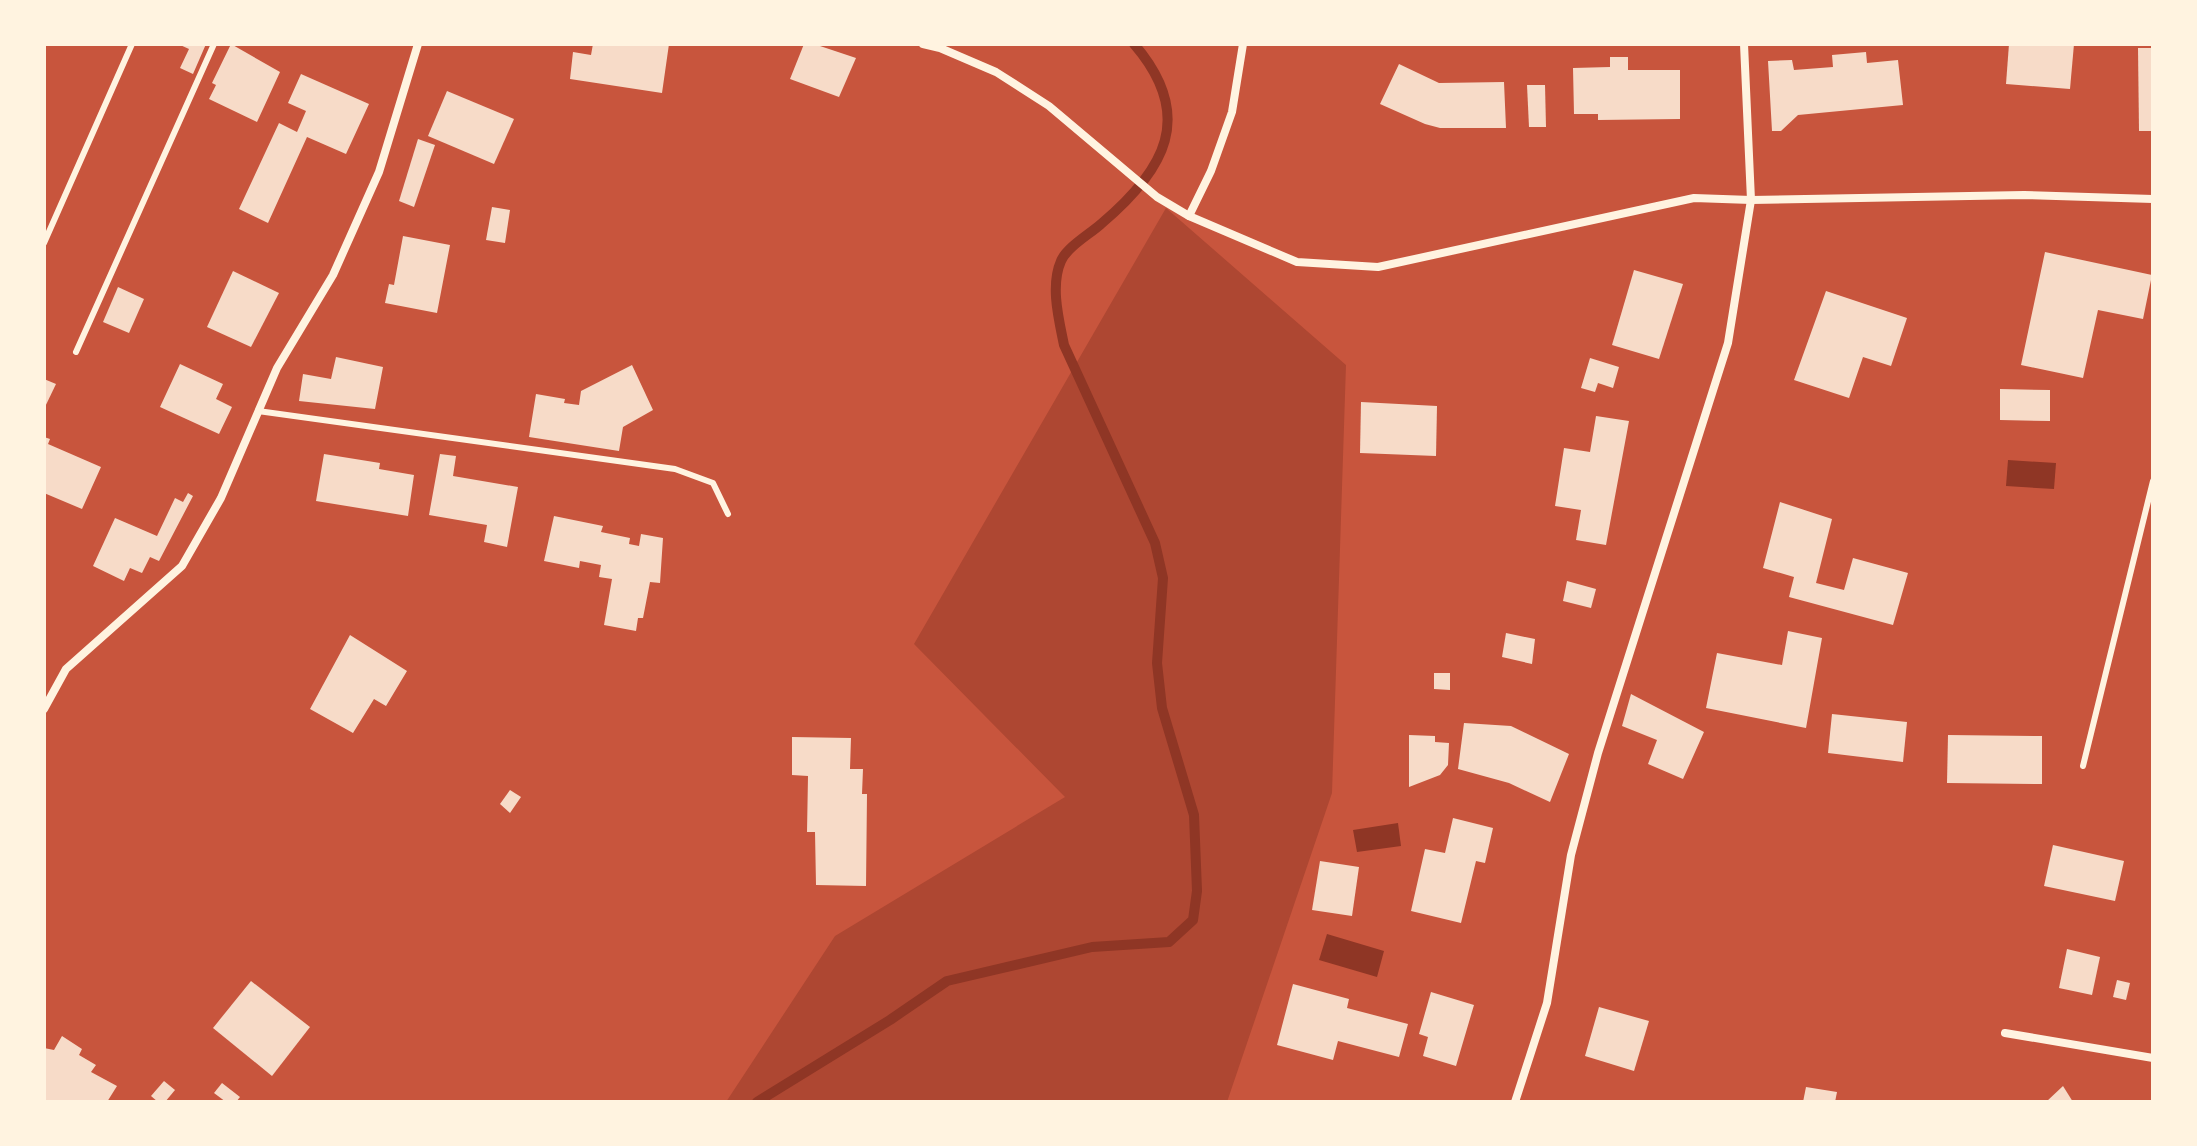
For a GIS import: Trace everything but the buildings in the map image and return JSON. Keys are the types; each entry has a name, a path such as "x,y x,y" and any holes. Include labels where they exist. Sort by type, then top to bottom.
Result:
{"street":[{"path":"44,709 66,669 182,566 221,498 277,368 333,275 373,185 418,44"},
{"path":"923,44 996,72 1036,97 1157,197 1189,216 1297,262 1378,267 1694,198 1751,200 2024,195 2153,199"},
{"path":"1189,216 1211,171 1232,112 1243,44"},
{"path":"1515,1102 1547,1003 1571,855 1598,753 1728,343 1751,200 1744,44"},
{"path":"2005,1033 2153,1058"}],"lane":[{"path":"44,243 132,44"},
{"path":"76,352 214,44"},
{"path":"258,411 675,469 713,483 728,514"},
{"path":"2083,766 2153,481"}],"shaded area":[{"path":"1166,208 1346,365 1332,793 1227,1102 726,1102 835,936 1065,797 914,644"},
{"path":"2008,460 2056,463 2054,489 2006,486"},
{"path":"1398,823 1401,846 1357,852 1353,830"},
{"path":"1327,934 1384,951 1377,977 1319,960"}],"waterway":[{"path":"757,1102 947,981 1092,947 1169,942 1193,920 1197,891 1194,815 1162,708 1157,663 1163,578 1155,543 1064,345 1056,303 1056,281 1064,256 1142,183 1165,141 1168,118 1164,95 1153,70 1134,44"}]}
